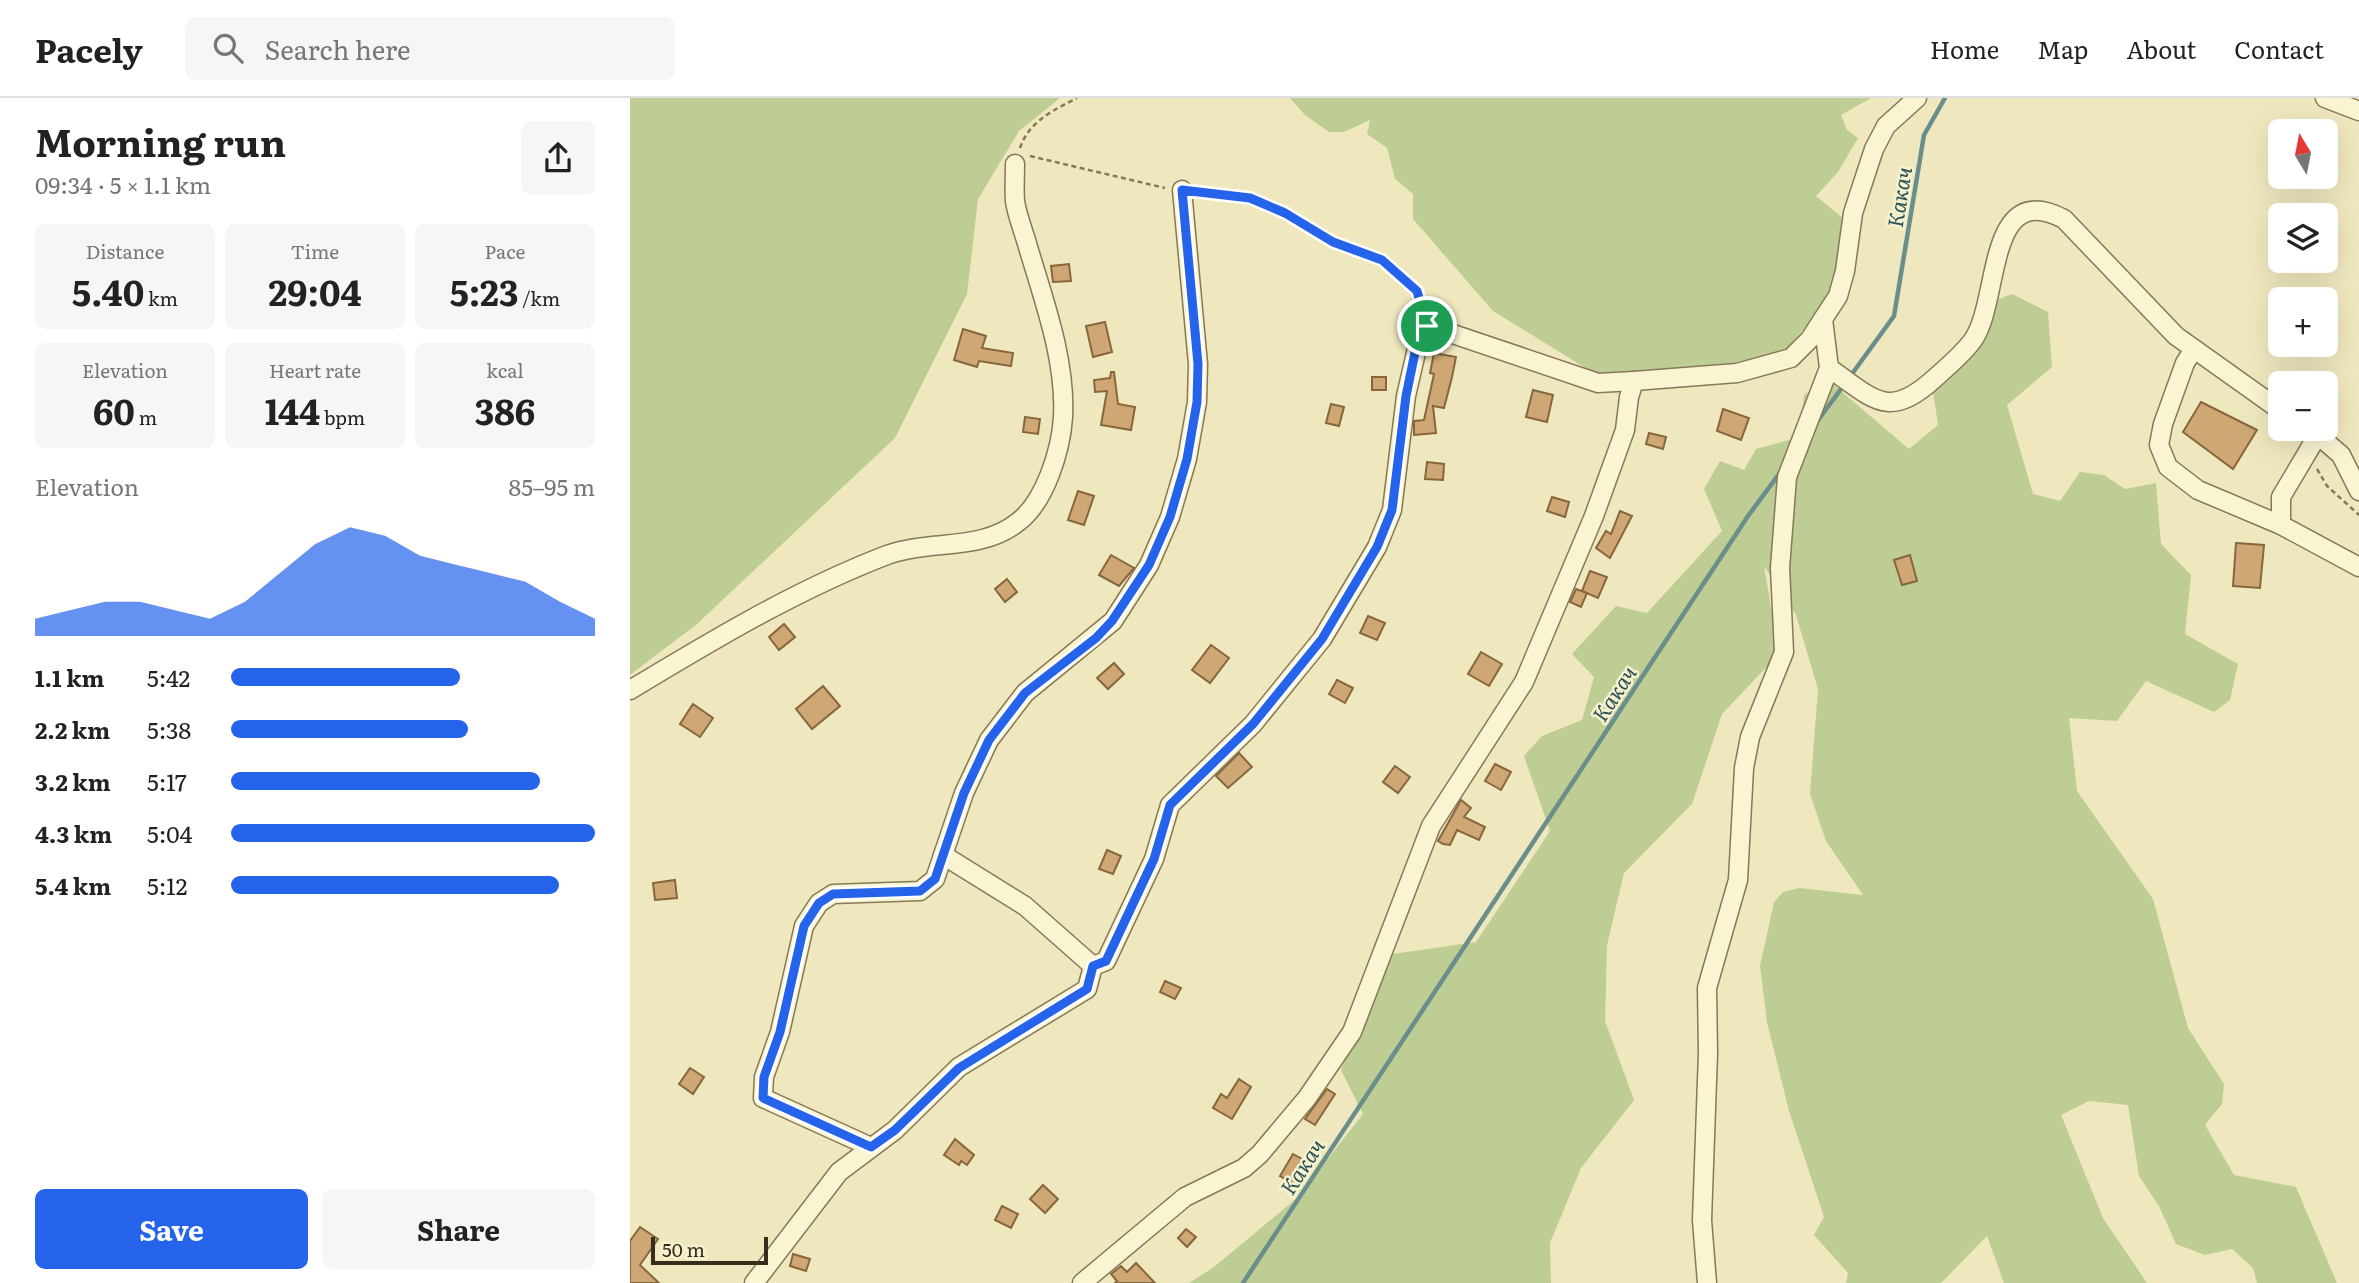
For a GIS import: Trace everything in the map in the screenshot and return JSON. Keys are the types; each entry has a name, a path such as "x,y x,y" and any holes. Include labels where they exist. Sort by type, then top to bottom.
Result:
{"street":[{"path":"1093,966 1106,961 1113,949 1154,859 1170,805 1253,724 1322,639 1377,547 1392,510 1406,396 1418,338 1427,326 1598,383 1737,373 1784,362 1810,340 1838,296 1845,271 1853,213 1874,149 1886,126 1917,98"},
{"path":"2325,98 2359,111"},
{"path":"630,690 770,606 888,555 910,549 988,540 1006,532 1031,510 1059,437 1063,417 1062,391 1054,339 1015,203 1015,164"},
{"path":"871,1147 763,1098 764,1077 780,1032 804,926 819,903 833,894 920,891 935,879 964,793 989,740 1025,693 1096,638 1112,621 1149,565 1170,517 1187,459 1197,402 1198,364 1182,190"},
{"path":"1834,371 1872,398 1902,403 1918,394 1973,339 2005,231 2015,217 2032,209 2048,211 2064,219 2176,336 2268,401"},
{"path":"1707,1283 1702,1220 1708,1052 1707,988 1738,880 1744,768 1750,737 1784,652 1780,568 1787,477 1834,371 1823,320"},
{"path":"2194,349 2185,363 2169,404 2159,445 2168,467 2198,490 2281,525 2359,567"},
{"path":"1082,1283 1185,1197 1244,1168 1260,1154 1307,1098 1352,1032 1431,827 1524,682 1594,516 1625,430 1634,381"},
{"path":"2281,525 2281,497 2311,441"},
{"path":"2321,441 2341,455 2359,491"},
{"path":"943,855 1025,906 1093,966"},
{"path":"754,1283 839,1172 895,1130 959,1068 1087,989 1093,966"}],"path":[{"path":"1015,164 1024,138 1042,117 1077,98"},
{"path":"1015,164 1033,155 1144,185 1250,198 1285,213 1333,242 1382,260 1417,291 1427,326"},
{"path":"2314,441 2315,467 2327,486 2359,515"}],"green space":[{"path":"630,98 1060,98 1019,131 978,199 967,294 895,438 697,624 630,675"},
{"path":"1290,98 1871,98 1841,115 1847,130 1858,138 1838,172 1816,196 1844,219 1841,264 1827,302 1781,355 1613,385 1493,311 1413,219 1413,194 1395,179 1387,148 1367,134 1370,120 1344,132 1329,132 1305,115"},
{"path":"2012,294 2048,312 2052,367 2007,405 2033,494 2060,501 2080,472 2104,475 2125,489 2156,483 2161,544 2191,575 2185,634 2238,664 2230,700 2214,712 2146,681 2117,721 2069,718 2077,791 2153,899 2188,1028 2224,1084 2222,1104 2205,1125 2234,1175 2296,1187 2337,1283 2257,1283 2253,1268 2232,1249 2205,1255 2176,1244 2159,1206 2139,1176 2128,1105 2089,1101 2061,1115 2103,1218 2147,1283 2004,1283 1987,1236 1941,1283 1846,1283 1848,1273 1814,1235 1824,1217 1789,1111 1767,1022 1760,966 1774,902 1783,892 1799,888 1863,895 1826,841 1810,794 1818,689 1796,615 1764,566 1779,654 1722,714 1692,804 1624,873 1607,945 1605,1021 1634,1100 1581,1168 1550,1243 1551,1283 1189,1283 1214,1267 1297,1198 1363,1114 1341,1070 1386,955 1476,942 1550,831 1524,756 1542,736 1582,720 1594,677 1572,654 1616,606 1647,613 1722,531 1704,489 1720,461 1744,470 1756,449 1800,437 1804,395 1828,380 1909,449 1938,425 1932,385 1996,300"}],"building":[{"path":"1069,264 1071,281 1053,282 1051,266"},
{"path":"1105,322 1112,352 1093,357 1086,326"},
{"path":"963,329 986,336 982,348 1013,353 1011,366 979,361 977,367 954,360"},
{"path":"1434,353 1456,357 1452,377 1444,408 1433,406 1436,433 1414,435 1414,421 1424,420 1434,374 1430,373"},
{"path":"1111,372 1114,372 1118,404 1135,407 1131,430 1101,425 1107,391 1095,392 1094,380 1110,378"},
{"path":"1372,377 1386,377 1386,390 1372,390"},
{"path":"1533,390 1553,395 1547,422 1526,417"},
{"path":"2201,402 2257,430 2233,469 2183,432"},
{"path":"1331,404 1344,407 1339,426 1326,423"},
{"path":"1723,409 1749,418 1741,440 1717,431"},
{"path":"1025,417 1040,419 1038,434 1023,432"},
{"path":"1649,433 1666,437 1663,449 1646,444"},
{"path":"1427,462 1444,464 1443,480 1425,479"},
{"path":"1078,491 1094,496 1084,525 1068,520"},
{"path":"1552,497 1569,502 1565,517 1547,511"},
{"path":"1620,511 1632,516 1610,558 1596,548 1606,531 1611,534"},
{"path":"2236,543 2264,545 2260,588 2233,586"},
{"path":"1111,555 1134,568 1119,586 1099,575"},
{"path":"1910,555 1917,581 1902,585 1894,560"},
{"path":"1590,571 1607,577 1598,598 1582,591"},
{"path":"1007,579 1017,592 1005,602 995,589"},
{"path":"1576,589 1587,593 1581,607 1570,602"},
{"path":"1368,616 1385,623 1377,640 1360,633"},
{"path":"784,624 795,637 779,650 769,637"},
{"path":"1211,645 1229,658 1210,683 1192,670"},
{"path":"1481,652 1502,664 1489,686 1468,674"},
{"path":"1114,663 1124,674 1108,689 1097,678"},
{"path":"1337,680 1353,688 1345,703 1329,694"},
{"path":"823,686 840,706 812,729 796,709"},
{"path":"693,704 713,718 700,737 680,724"},
{"path":"1239,753 1252,767 1228,788 1216,776"},
{"path":"1495,764 1511,772 1501,790 1485,781"},
{"path":"1395,766 1410,777 1398,793 1383,782"},
{"path":"1461,800 1471,808 1464,817 1485,827 1479,840 1457,830 1450,845 1443,844 1438,841"},
{"path":"1107,850 1121,856 1113,874 1099,869"},
{"path":"675,880 677,898 655,900 653,883"},
{"path":"1165,981 1181,988 1175,999 1160,992"},
{"path":"690,1068 704,1077 693,1094 679,1084"},
{"path":"1239,1079 1251,1087 1232,1119 1213,1108 1221,1094 1227,1098"},
{"path":"1327,1089 1335,1094 1315,1125 1305,1119"},
{"path":"955,1139 974,1155 967,1165 961,1161 959,1165 944,1155"},
{"path":"1293,1154 1311,1164 1298,1186 1280,1176"},
{"path":"1043,1185 1058,1199 1045,1213 1030,1199"},
{"path":"1002,1206 1018,1214 1011,1228 995,1220"},
{"path":"640,1227 658,1239 640,1265 659,1283 630,1283 630,1241"},
{"path":"1186,1229 1196,1237 1187,1247 1178,1238"},
{"path":"793,1254 810,1259 806,1271 790,1266"},
{"path":"1136,1263 1155,1283 1115,1283 1117,1281 1111,1274 1121,1266 1127,1272"}],"waterway":[{"name":"Какач","path":"1849,378 1894,316 1924,135 1945,98"},
{"name":"Какач","path":"1816,423 1844,385"},
{"name":"Какач","path":"1243,1283 1748,516 1782,470"}],"route":[{"path":"1182,190 1250,198 1285,213 1333,242 1382,260 1417,291 1427,326 1418,338 1406,396 1392,510 1377,547 1322,639 1253,724 1170,805 1154,859 1113,949 1106,961 1093,966 1087,989 959,1068 895,1130 871,1147 763,1098 764,1077 780,1032 804,926 819,903 833,894 920,891 935,879 964,793 989,740 1025,693 1096,638 1112,621 1149,565 1170,517 1187,459 1197,402 1198,364 1182,190"}]}
